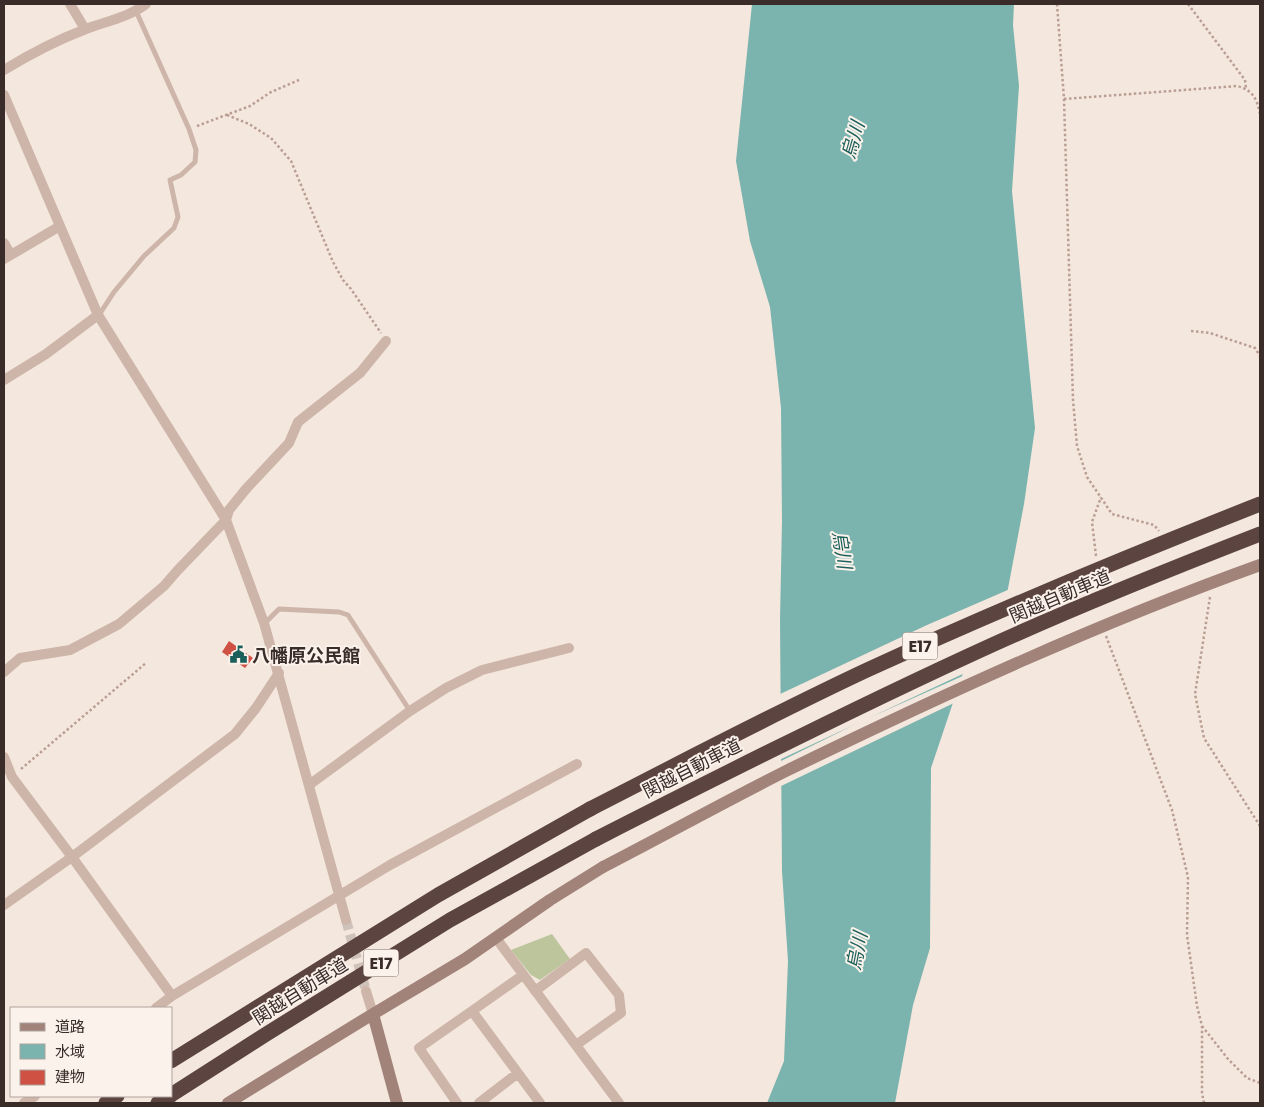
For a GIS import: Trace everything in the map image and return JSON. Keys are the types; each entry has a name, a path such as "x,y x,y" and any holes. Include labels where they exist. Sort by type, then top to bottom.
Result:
{"highway":[{"name":"関越自動車道","path":"172,1060 438,895 590,809 764,720 865,671 1076,578 1260,504"},
{"name":"関越自動車道","path":"172,1094 450,920 596,839 776,746 994,644 1260,534"}],"street":[{"path":"70,4 85,29"},
{"path":"4,70 30,53 85,29 136,11 146,4"},
{"path":"4,95 98,315 226,520 264,623 346,920"},
{"path":"4,243 7,257 60,226"},
{"path":"4,380 46,354 98,315"},
{"path":"4,672 20,658 70,650 119,624 164,586 176,571 226,520 229,510 288,442 298,422 360,373 386,341"},
{"path":"228,1103 465,959 550,900 603,867 787,771 955,691 1107,624 1260,565"},
{"path":"309,785 410,711 446,688 482,670 569,648"},
{"path":"4,905 235,734 256,708 278,673"},
{"path":"4,757 12,777 72,856 172,996"},
{"path":"157,1007 172,996 390,865 577,764"},
{"path":"496,938 619,1103"},
{"path":"535,991 586,953 619,995 621,1013 576,1046"},
{"path":"457,1103 419,1048 523,975"},
{"path":"366,991 397,1103"},
{"path":"472,1011 540,1103"},
{"path":"479,1103 518,1073"}],"lane":[{"path":"98,315 114,292 144,256 174,228 178,218 170,180 181,175 195,162 196,150 189,129 136,11"},
{"path":"264,623 279,609 339,612 348,615 410,711"}],"path":[{"path":"1057,4 1064,99 1073,400 1077,446 1087,477 1112,514 1154,525 1159,532"},
{"path":"1188,4 1245,80 1246,88"},
{"path":"189,129 250,106 271,92 299,80"},
{"path":"1064,99 1237,86 1246,88 1254,96 1260,114"},
{"path":"227,114 249,124 271,138 292,161 333,262 343,280 386,341"},
{"path":"1191,331 1210,333 1255,348 1260,356"},
{"path":"1097,560 1092,522 1100,497"},
{"path":"1205,590 1211,598 1194,694 1204,738 1260,826"},
{"path":"1105,628 1106,637 1172,810 1188,877 1187,934 1197,1006 1202,1026 1202,1093 1204,1103"},
{"path":"12,777 146,663"},
{"path":"1202,1026 1246,1078 1260,1084"}],"green space":[{"path":"552,934 570,959 540,980 531,975 511,950"}],"water":[{"name":"烏川","path":"752,4 1014,4 1013,25 1019,86 1012,191 1035,428 1024,504 1006,599 963,673 931,768 930,948 913,1005 895,1103 767,1103 784,1061 788,961 782,871 781,408 770,307 750,241 736,161"}],"pier":[{"path":"1010,589 1008,601 967,672 779,760 778,695 927,625"},
{"path":"965,675 956,702 779,787 779,762 862,721"}],"building":[{"name":"八幡原公民館","path":"229,641 253,658 245,668 222,652"}],"tunnel":[{"path":"346,920 366,991"}],"place":[{"name":"八幡原公民館","path":"238,655"}]}
